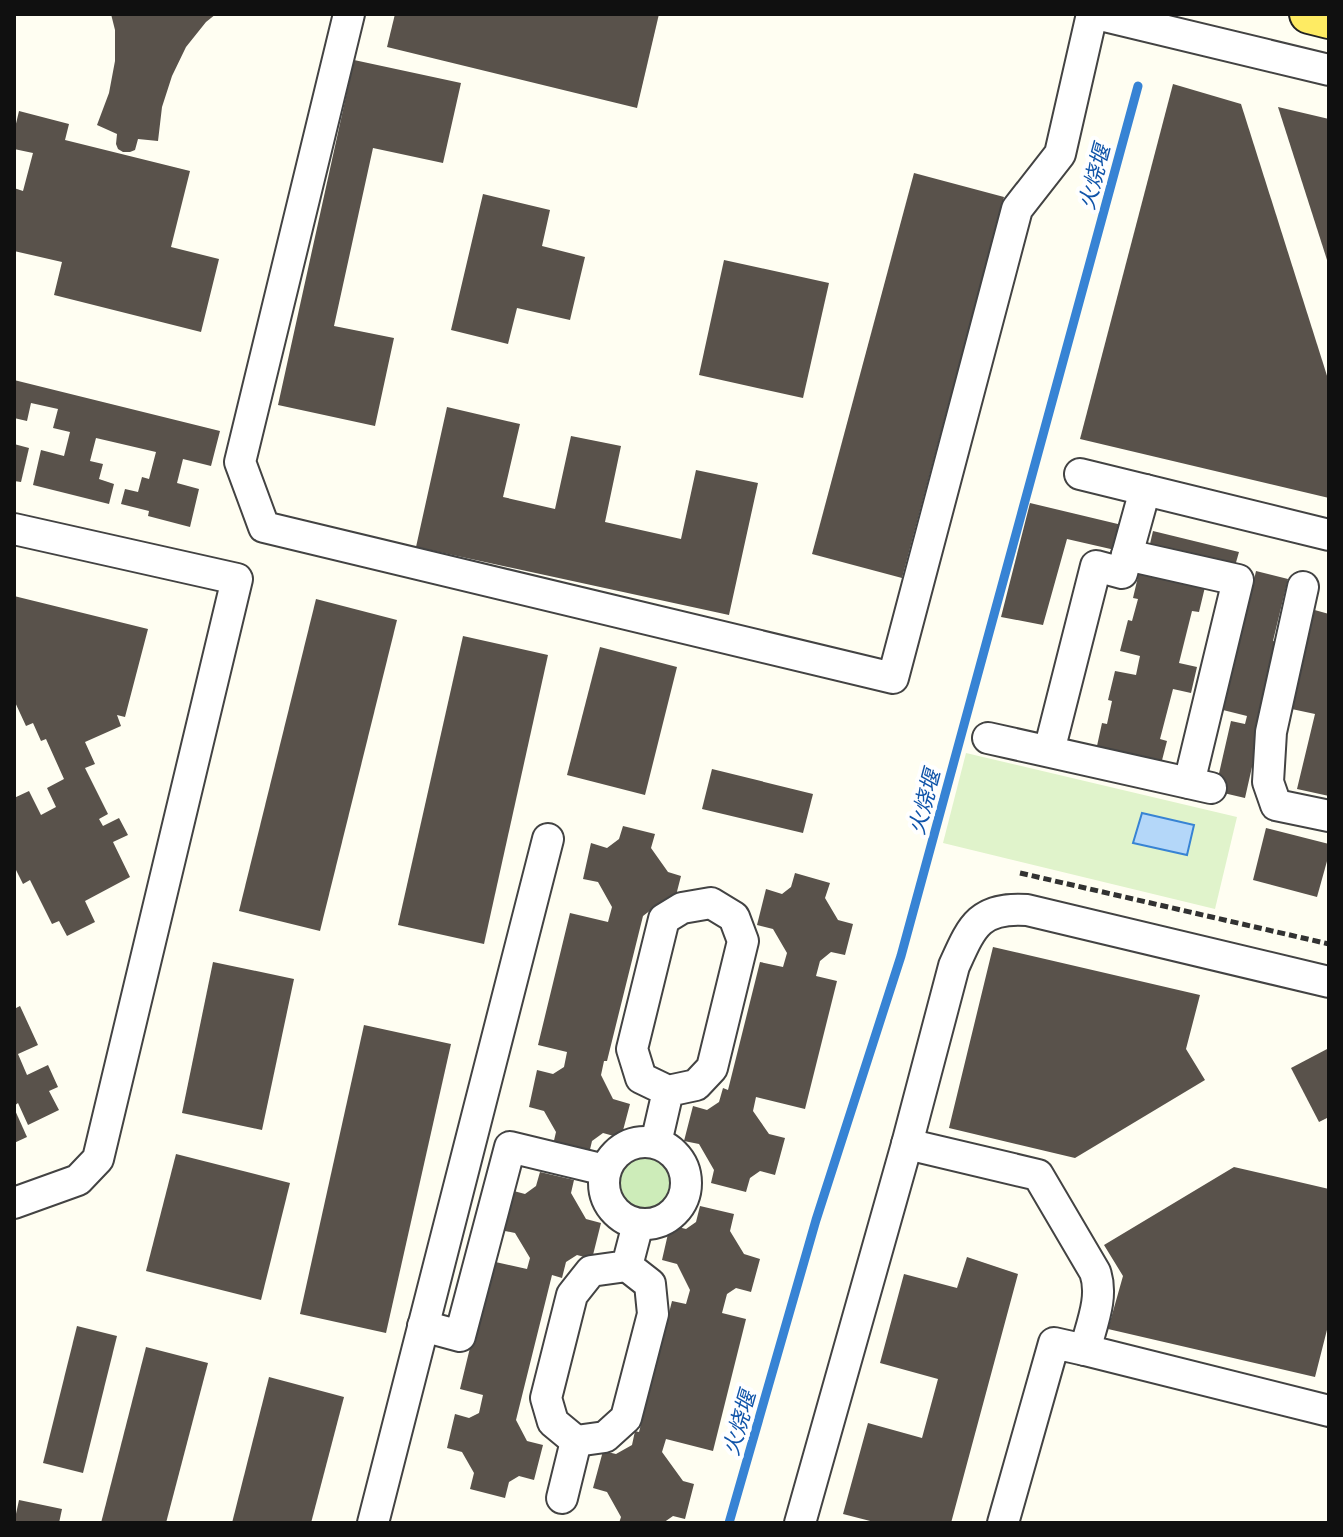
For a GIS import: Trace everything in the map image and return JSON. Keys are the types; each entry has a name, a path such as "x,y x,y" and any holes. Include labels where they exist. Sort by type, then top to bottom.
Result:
{"main road":[{"path":"1309,14 1329,19"}],"street":[{"path":"349,14 240,462 264,527 893,678 1017,209 1060,154 1094,14 1329,70"},
{"path":"1080,474 1329,535"},
{"path":"1049,751 1096,566 1122,573 1145,490"},
{"path":"14,529 237,579 98,1159 78,1180 14,1203"},
{"path":"988,738 1200,786 1238,580 1127,555"},
{"path":"1303,587 1271,732 1268,782 1276,805 1329,816"},
{"path":"373,1523 548,839"},
{"path":"711,903 734,917 743,941 712,1068 696,1085 668,1091 641,1078 632,1049 664,919 682,908 711,903"},
{"path":"800,1523 954,966 966,939 980,920 1004,908 1027,910 1329,982"},
{"path":"656,1143 668,1091"},
{"path":"635,1142 656,1143 674,1153 682,1164 686,1192 672,1215 660,1222 638,1224 621,1218 611,1209 605,1197 605,1170 611,1158 622,1148 635,1142"},
{"path":"907,1144 1038,1175 1098,1281 1099,1295 1085,1350"},
{"path":"423,1326 460,1336 510,1147 605,1170"},
{"path":"627,1266 638,1224"},
{"path":"627,1266 650,1284 653,1314 626,1418 605,1437 576,1441 553,1422 546,1398 572,1295 591,1271 627,1266"},
{"path":"1003,1523 1054,1343 1329,1411"},
{"path":"562,1498 576,1441"}],"path":[{"path":"1020,873 1329,944"}],"green space":[{"path":"966,753 1237,817 1215,909 943,843"},
{"path":"645,1158 663,1165 670,1183 663,1201 645,1208 627,1201 620,1183 627,1165"}],"water":[{"path":"1142,813 1194,825 1187,855 1133,843"}],"building":[{"path":"111,14 216,14 186,47 172,76 162,107 158,141 138,139 135,150 130,152 118,149 117,134 97,125 109,93 115,61 115,30"},
{"path":"395,14 659,14 637,108 387,47"},
{"path":"354,60 461,83 443,163 373,148 334,326 394,338 375,426 278,405"},
{"path":"1173,84 1241,104 1329,382 1329,498 1080,439"},
{"path":"1278,107 1329,119 1329,263 1328,263"},
{"path":"19,111 69,124 65,140 190,171 171,247 219,259 201,332 54,295 62,262 14,251 14,188 23,191 33,153 14,149"},
{"path":"914,173 1004,197 902,578 812,554"},
{"path":"483,194 550,210 542,246 585,257 570,320 517,308 508,344 451,330"},
{"path":"724,260 829,283 803,398 699,375"},
{"path":"14,380 220,431 211,466 183,459 177,483 199,489 190,527 148,516 149,511 121,504 125,489 138,492 142,477 149,479 156,452 96,438 90,461 103,464 99,479 114,484 109,504 33,485 41,450 64,456 70,432 53,428 58,409 31,403 27,421 14,418"},
{"path":"447,407 520,424 503,497 555,509 571,436 621,446 605,522 681,539 696,470 758,483 729,615 416,547"},
{"path":"14,444 29,448 21,482 14,481"},
{"path":"1030,503 1122,525 1115,550 1067,539 1043,625 1001,617"},
{"path":"1153,531 1239,552 1233,573 1149,548"},
{"path":"1140,568 1205,587 1199,612 1192,611 1179,663 1197,667 1191,693 1173,689 1160,739 1167,741 1160,768 1095,755 1102,723 1107,724 1112,701 1108,700 1115,671 1136,675 1140,656 1120,651 1128,620 1132,621 1138,599 1133,598"},
{"path":"1256,571 1288,579 1273,641 1280,643 1245,798 1215,791 1231,721 1245,724 1247,716 1219,709"},
{"path":"14,596 148,629 125,717 117,715 121,726 85,742 95,764 85,768 108,814 99,819 103,826 119,818 128,835 113,842 130,877 85,901 95,922 67,936 59,921 52,924 30,880 23,884 14,866 14,798 29,791 41,815 56,807 47,788 64,779 46,739 41,741 33,723 26,726 14,700"},
{"path":"316,599 397,620 320,931 239,911"},
{"path":"1311,609 1329,614 1329,796 1297,789 1315,714 1287,708"},
{"path":"463,636 548,655 484,944 398,925"},
{"path":"600,647 677,667 645,795 567,775"},
{"path":"712,769 813,794 803,833 702,809"},
{"path":"623,826 655,834 651,848 668,872 681,876 673,907 660,903 643,916 607,1061 604,1061 601,1075 613,1099 630,1104 621,1138 603,1133 592,1141 588,1158 552,1149 556,1132 544,1111 529,1107 537,1070 553,1074 564,1067 567,1052 538,1045 570,913 608,922 612,907 598,882 583,879 591,843 607,848 619,839"},
{"path":"1266,828 1329,844 1317,897 1253,880"},
{"path":"795,873 830,883 825,898 838,920 853,924 845,955 831,952 820,961 816,976 837,981 805,1109 756,1097 753,1111 769,1134 785,1138 775,1175 760,1171 750,1178 746,1192 711,1183 714,1170 699,1144 684,1141 693,1106 707,1110 719,1102 723,1088 728,1090 760,962 783,967 787,953 773,929 757,925 766,889 782,894 791,887"},
{"path":"993,947 1200,995 1186,1049 1205,1080 1075,1158 949,1128"},
{"path":"213,962 294,979 262,1130 182,1113"},
{"path":"20,1006 38,1045 18,1054 27,1075 48,1065 58,1087 49,1091 59,1110 28,1125 18,1103 14,1106 14,1009"},
{"path":"364,1025 451,1044 386,1333 300,1314"},
{"path":"1329,1048 1329,1117 1319,1122 1291,1068"},
{"path":"14,1108 27,1137 14,1143"},
{"path":"176,1154 290,1183 261,1300 146,1271"},
{"path":"1234,1167 1329,1189 1329,1322 1315,1377 1108,1329 1123,1276 1104,1245"},
{"path":"540,1172 574,1180 571,1193 586,1219 601,1223 592,1259 577,1255 566,1262 562,1278 552,1275 516,1420 527,1441 543,1445 534,1480 519,1476 509,1482 505,1498 470,1489 474,1473 462,1452 447,1448 455,1414 469,1418 479,1413 483,1395 460,1389 491,1261 527,1269 530,1258 515,1233 500,1230 510,1190 525,1194 536,1186"},
{"path":"700,1206 734,1214 730,1231 744,1254 760,1259 751,1292 736,1288 727,1294 722,1313 746,1319 713,1451 666,1439 662,1452 683,1481 694,1484 685,1519 673,1516 663,1523 619,1523 621,1517 607,1492 593,1488 603,1451 616,1454 632,1445 635,1431 639,1432 672,1301 686,1304 690,1290 677,1264 662,1260 670,1225 686,1229 696,1222"},
{"path":"967,1257 1018,1274 951,1523 878,1523 843,1514 868,1423 922,1438 938,1379 880,1363 904,1274 957,1288"},
{"path":"77,1326 117,1336 83,1473 43,1463"},
{"path":"146,1347 208,1363 166,1523 101,1523"},
{"path":"269,1377 344,1397 311,1523 232,1523"},
{"path":"19,1500 62,1509 59,1523 14,1523"}],"waterway":[{"name":"火烧堰","path":"729,1523 816,1220 901,956 1138,86"}]}
